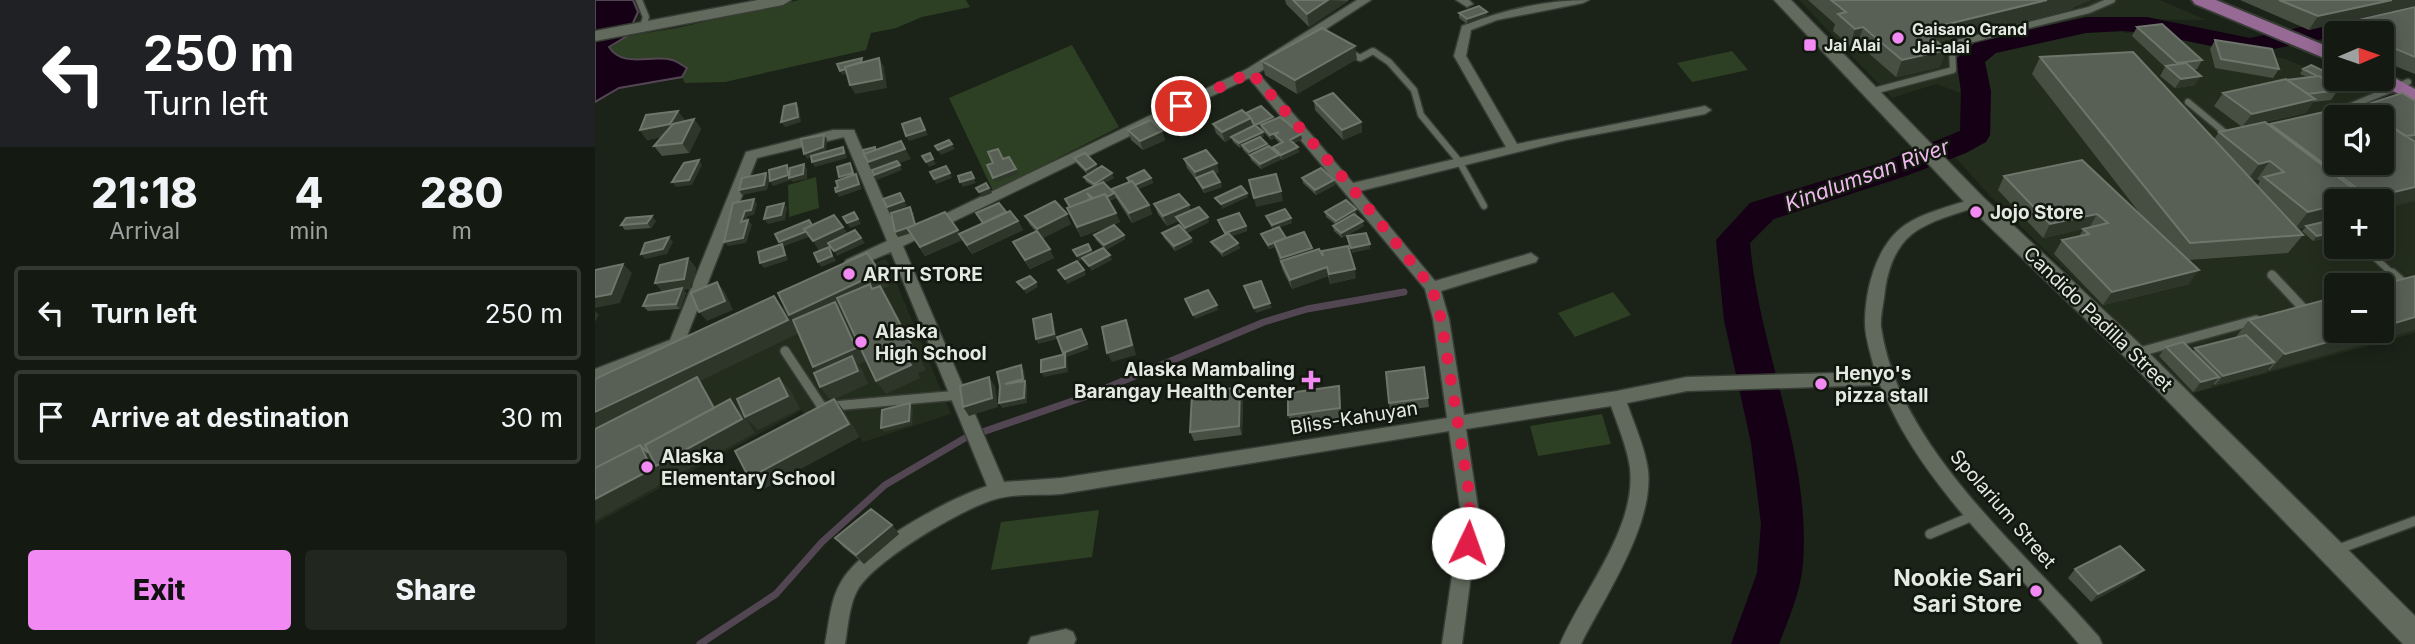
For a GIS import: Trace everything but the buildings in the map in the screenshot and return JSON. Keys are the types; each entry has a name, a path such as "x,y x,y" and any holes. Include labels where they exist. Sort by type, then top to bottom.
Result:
{"main road":[{"path":"595,36 638,23 739,0"},
{"path":"595,24 638,23 783,0"},
{"name":"Candido Padilla Street","path":"1783,0 1976,202 2135,353 2415,636"},
{"path":"2201,0 2324,52"}],"street":[{"path":"835,271 1251,72 1318,36 1365,0"},
{"path":"1513,148 1460,55 1466,28 1494,17 1583,0"},
{"path":"1251,72 1352,188 1432,288 1441,319 1470,514 1452,644"},
{"path":"1352,188 1513,148 1705,110"},
{"path":"677,342 751,155 833,134 849,133 998,490"},
{"name":"Spolarium Street","path":"1976,202 1923,222 1901,236 1887,256 1874,291 1873,339 1884,378 1907,424 1939,471 1975,515 2067,613 2092,644"},
{"path":"1432,288 1531,258"},
{"path":"595,376 701,331"},
{"name":"Bliss-Kahuyan","path":"835,644 849,584 885,551 913,532 961,503 998,490 1036,489 1177,464 1227,459 1617,398 1686,384 1884,378"},
{"path":"1570,644 1624,539 1639,492 1639,472 1617,398"},
{"path":"1038,644 1066,639"}],"lane":[{"path":"638,23 639,0"},
{"path":"1870,92 1953,70 1952,46 1958,43 2089,10 2112,0"},
{"path":"1336,45 1360,58 1373,51 1389,62 1414,90 1420,114 1459,161 1484,206"},
{"path":"2356,105 2409,88"},
{"path":"2188,102 2229,136 2242,134"},
{"path":"2378,259 2405,280 2394,283"},
{"path":"2272,275 2303,308"},
{"path":"2290,311 2314,305"},
{"path":"2135,353 2263,318"},
{"path":"785,351 823,407 959,394"},
{"path":"1930,534 1975,515"},
{"path":"2331,552 2415,521"}],"shaded area":[{"path":"595,0 633,0 638,12 627,36 609,47 615,54 630,59 674,61 687,68 682,77 619,88 595,102"},
{"path":"1799,0 2160,0 2206,20 2083,19 1976,44 1966,58 1960,78 1960,93 1936,84 1892,98"},
{"path":"2112,27 2126,33 2145,31 2285,59 2324,74 2324,91 2367,91 2415,110 2415,333 2394,339 2394,273 2324,273 2324,343 2378,343 2191,394 1992,198 1954,156 1990,135 1991,125 1983,95 1982,68 1986,56 2008,46"},
{"path":"886,258 951,414 863,442 845,412 813,427 802,410 595,524 595,396"}],"green space":[{"path":"799,0 966,0 970,7 922,17 896,28 871,33 866,50 725,82 685,83 682,77 687,68 677,62 663,59 630,59 615,54 609,48 627,36 677,28"},
{"path":"1072,45 1119,127 993,191 949,98"},
{"path":"1732,51 1748,70 1692,82 1677,63"},
{"path":"816,177 819,208 789,217 788,185"},
{"path":"1613,292 1631,315 1575,337 1558,313"},
{"path":"1602,414 1611,444 1538,456 1530,426"},
{"path":"1099,510 1092,557 991,570 1001,522"}],"waterway":[{"name":"Kinalumsan River","path":"1755,644 1777,583 1781,563 1782,524 1779,483 1742,320 1733,240 1762,211 1895,169 1955,146 1975,135 1976,91 1970,59 1987,47 2086,25 2124,23 2147,25 2250,46 2415,11"},
{"path":"700,644 776,594 822,542 885,485 965,438 1087,396 1264,322 1307,309 1404,292"}],"place":[{"name":"Gaisano Grand Jai-alai","path":"1898,38"},
{"name":"Jai Alai","path":"1810,45"},
{"name":"Jojo Store","path":"1976,212"},
{"name":"ARTT STORE","path":"849,274"},
{"name":"Alaska High School","path":"861,342"},
{"name":"Alaska Mambaling Barangay Health Center","path":"1311,380"},
{"name":"Henyo's pizza stall","path":"1821,384"},
{"name":"Alaska Elementary School","path":"647,467"},
{"name":"Nookie Sari Sari Store","path":"2036,591"}],"route":[{"path":"1181,106 1251,72 1352,188 1432,288 1441,319 1468,486 1468,543"}]}
